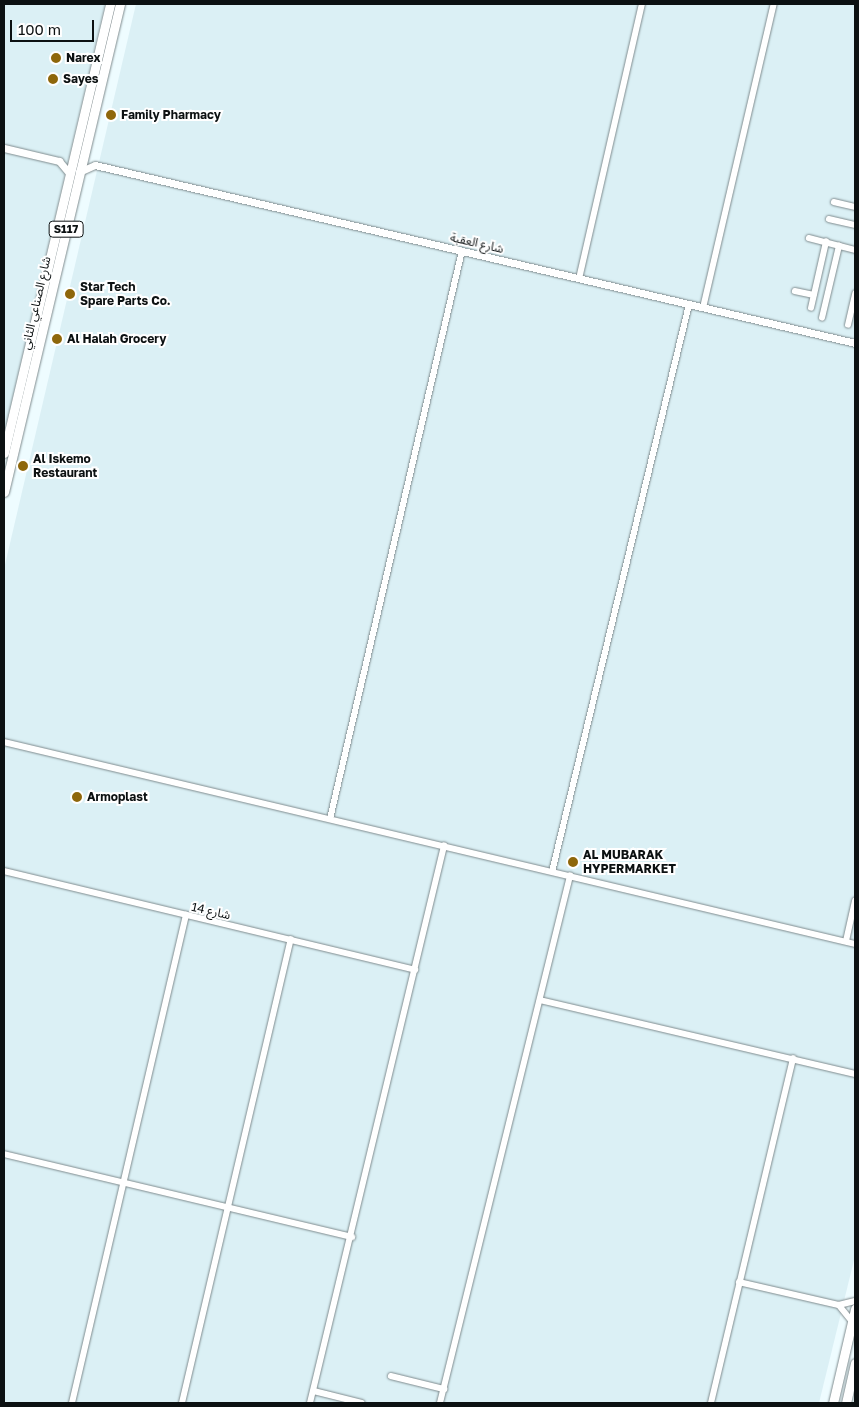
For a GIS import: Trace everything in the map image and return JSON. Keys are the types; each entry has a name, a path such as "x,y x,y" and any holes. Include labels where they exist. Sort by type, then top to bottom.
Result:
{"main road":[{"name":"شارع الصناعي الثاني","path":"4,453 110,4"},
{"name":"شارع الصناعي الثاني","path":"4,492 120,4"},
{"path":"833,1403 855,1309"},
{"path":"846,1403 855,1363"}],"street":[{"path":"579,279 642,4"},
{"path":"703,308 774,4"},
{"path":"4,148 60,161 74,155"},
{"path":"80,172 95,164 84,151"},
{"path":"60,161 70,174"},
{"name":"شارع العقبة","path":"95,164 855,344"},
{"path":"834,202 855,207"},
{"path":"829,218 855,225"},
{"path":"809,238 855,250"},
{"path":"811,308 826,242"},
{"path":"822,318 839,246"},
{"path":"330,819 462,251"},
{"path":"817,284 830,287"},
{"path":"796,291 814,296"},
{"path":"848,325 855,294"},
{"path":"552,872 689,305"},
{"path":"4,742 855,944"},
{"path":"310,1403 352,1237 444,846"},
{"name":"شارع 14","path":"4,871 415,970"},
{"path":"440,1403 570,876"},
{"path":"846,941 855,902"},
{"path":"72,1403 186,915"},
{"path":"182,1403 291,940"},
{"path":"540,1000 855,1074"},
{"path":"710,1403 793,1059"},
{"path":"4,1154 352,1237"},
{"path":"739,1282 839,1305 855,1301"},
{"path":"839,1305 852,1322"},
{"path":"392,1376 444,1389"},
{"path":"314,1391 362,1403"}],"shaded area":[{"path":"4,4 105,4 4,434"},
{"path":"136,4 855,4 855,1256 819,1403 4,1403 4,569"}],"place":[{"name":"Narex","path":"56,58"},
{"name":"Sayes","path":"53,79"},
{"name":"Family Pharmacy","path":"111,115"},
{"name":"Star Tech Spare Parts Co.","path":"70,294"},
{"name":"Al Halah Grocery","path":"57,339"},
{"name":"Al Iskemo Restaurant","path":"23,466"},
{"name":"Armoplast","path":"77,797"},
{"name":"AL MUBARAK HYPERMARKET","path":"573,862"}]}
